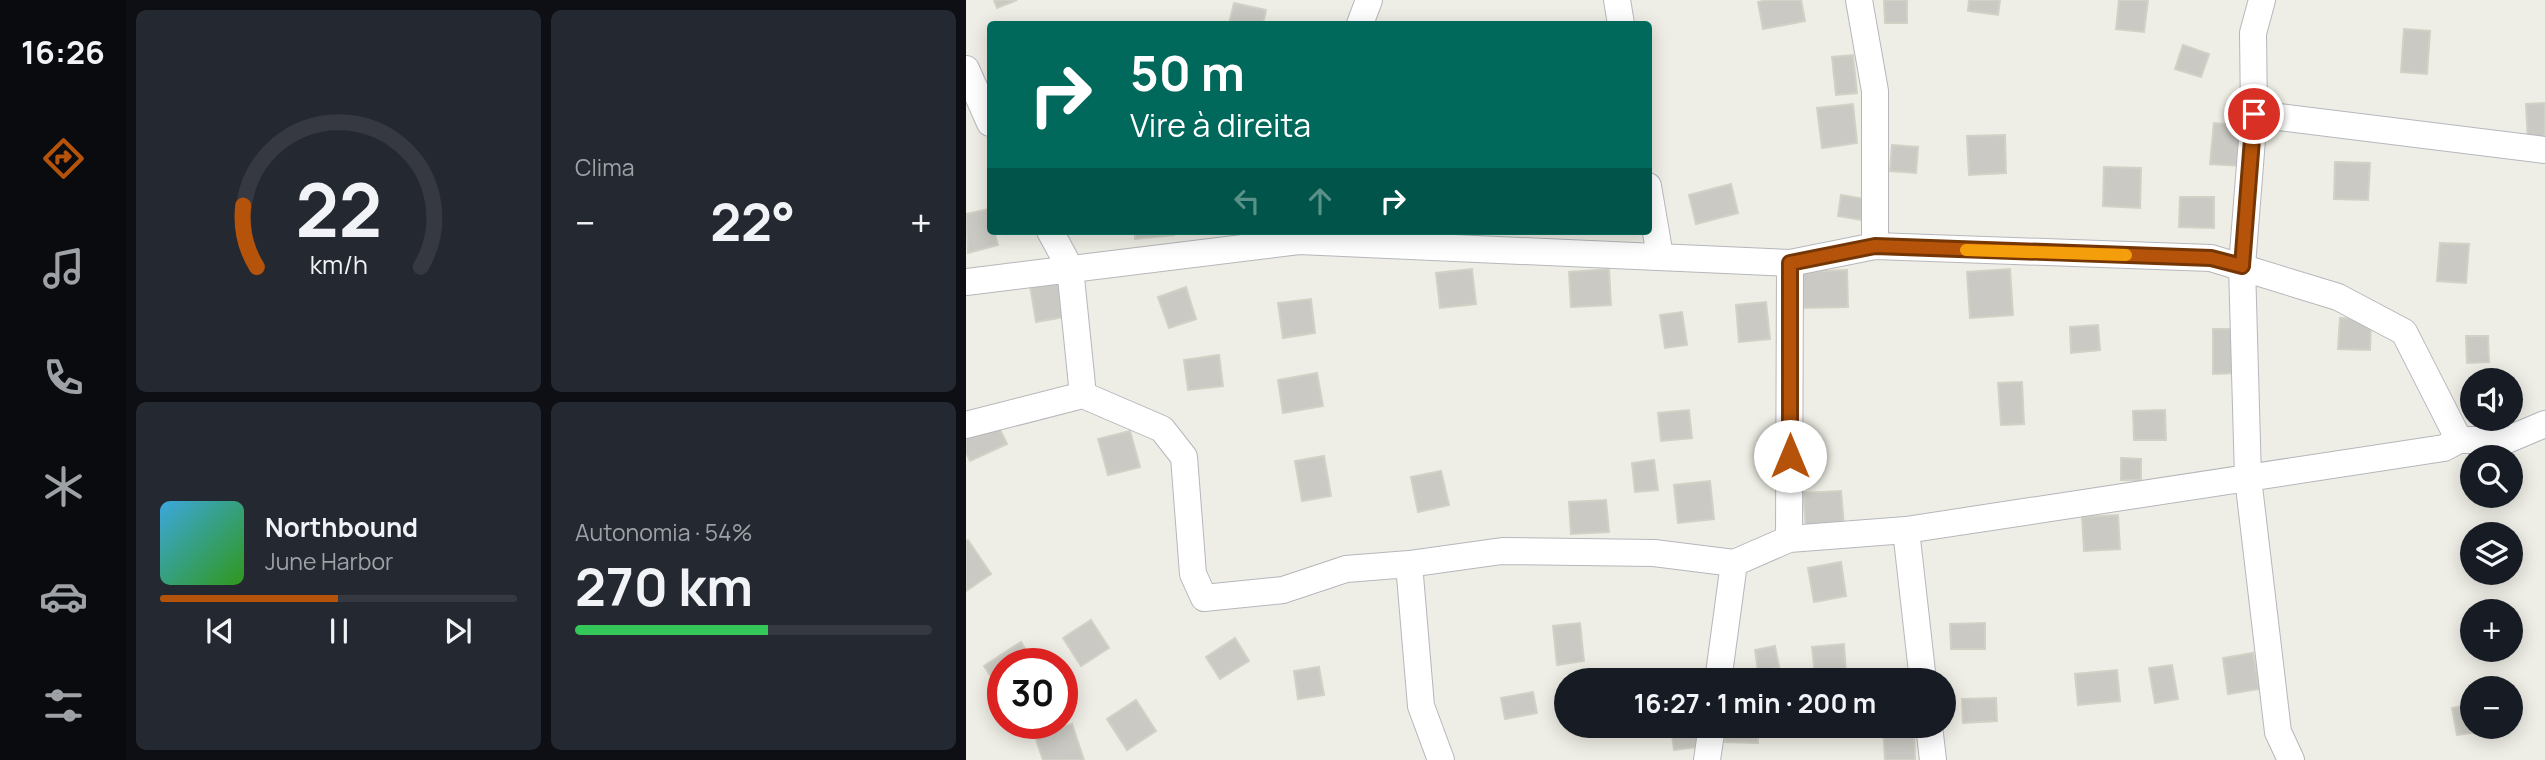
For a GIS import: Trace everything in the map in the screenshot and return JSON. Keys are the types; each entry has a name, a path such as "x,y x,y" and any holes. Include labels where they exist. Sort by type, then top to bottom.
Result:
{"street":[{"path":"1361,21 1369,0"},
{"path":"1617,0 1620,21"},
{"path":"1859,0 1875,91 1875,246"},
{"path":"2262,0 2253,33 2254,114 2242,266 2248,478 2278,732 2291,760"},
{"path":"966,69 987,116"},
{"path":"2254,114 2545,150"},
{"path":"1652,209 1660,256"},
{"path":"1052,235 1070,268 1083,395"},
{"path":"966,282 1300,236 1790,263 1875,246 2211,258 2338,297 2403,332 2459,440"},
{"path":"1789,539 1790,263"},
{"path":"966,425 1083,395 1162,429 1184,457 1193,573 1204,598 1283,590 1346,569 1409,564 1502,551 1654,553 1734,563 1789,539 1906,530 2444,448 2459,440 2507,440 2545,424"},
{"path":"1906,530 1922,668"},
{"path":"1720,668 1734,563"},
{"path":"1409,564 1421,706 1441,760"},
{"path":"1707,760 1710,738"},
{"path":"1930,738 1933,760"}],"building":[{"path":"994,0 1017,0 997,8"},
{"path":"1801,0 1805,21 1763,29 1758,2"},
{"path":"1884,0 1907,0 1907,23 1885,23"},
{"path":"1969,0 2000,0 1998,15 1968,11"},
{"path":"2119,0 2148,0 2144,32 2116,29"},
{"path":"1234,3 1266,10 1264,21 1230,21"},
{"path":"2404,29 2430,31 2427,74 2401,72"},
{"path":"2183,45 2209,54 2201,77 2175,69"},
{"path":"1853,55 1857,93 1836,95 1832,57"},
{"path":"2545,103 2545,143 2528,143 2526,104"},
{"path":"1853,104 1857,143 1822,148 1817,108"},
{"path":"2214,123 2245,126 2242,166 2210,164"},
{"path":"2005,135 2006,173 1969,175 1967,136"},
{"path":"1892,145 1918,147 1916,173 1890,171"},
{"path":"2335,162 2370,163 2368,200 2334,199"},
{"path":"2104,167 2141,168 2140,208 2103,206"},
{"path":"1731,184 1738,213 1696,224 1689,195"},
{"path":"1841,195 1865,199 1862,220 1838,216"},
{"path":"2180,197 2214,197 2214,228 2179,227"},
{"path":"987,209 987,235 995,235 998,245 968,253 966,214"},
{"path":"1135,235 1174,235 1135,239"},
{"path":"2440,243 2469,244 2466,283 2437,281"},
{"path":"1472,269 1476,304 1440,308 1436,273"},
{"path":"1609,269 1611,305 1571,307 1569,272"},
{"path":"2010,269 2013,315 1970,318 1967,272"},
{"path":"1847,270 1848,307 1803,308 1802,272"},
{"path":"1064,279 1070,316 1036,322 1030,285"},
{"path":"1186,287 1196,319 1169,328 1158,297"},
{"path":"1311,299 1315,333 1283,338 1278,303"},
{"path":"1766,302 1770,339 1739,342 1736,305"},
{"path":"1682,312 1687,345 1665,348 1660,315"},
{"path":"2340,318 2371,319 2370,350 2338,349"},
{"path":"2098,325 2100,350 2071,353 2070,327"},
{"path":"2213,329 2237,329 2237,373 2213,374"},
{"path":"2466,336 2488,336 2489,362 2467,363"},
{"path":"1219,355 1223,386 1188,390 1184,360"},
{"path":"1317,373 1323,406 1283,413 1278,380"},
{"path":"2022,382 2024,424 2001,425 1998,383"},
{"path":"1689,410 1692,438 1661,441 1658,413"},
{"path":"2165,410 2166,440 2134,440 2133,411"},
{"path":"997,423 1007,444 970,461 966,452 966,438"},
{"path":"1130,431 1140,467 1108,475 1098,439"},
{"path":"1324,456 1331,496 1302,501 1295,461"},
{"path":"2121,458 2141,459 2141,480 2121,480"},
{"path":"1654,460 1658,490 1635,492 1632,463"},
{"path":"1441,471 1449,505 1418,512 1411,477"},
{"path":"1710,481 1714,519 1678,523 1674,485"},
{"path":"1841,491 1844,526 1806,529 1803,493"},
{"path":"1606,500 1609,532 1571,534 1569,502"},
{"path":"2118,515 2120,549 2084,551 2082,517"},
{"path":"968,540 991,574 966,591 966,541"},
{"path":"1841,562 1846,596 1814,602 1808,568"},
{"path":"1091,620 1109,648 1081,666 1078,661 1078,648 1069,648 1063,638"},
{"path":"1580,623 1584,661 1557,665 1553,626"},
{"path":"1985,623 1985,649 1951,649 1950,624"},
{"path":"1235,638 1249,661 1220,679 1206,657"},
{"path":"1021,642 1025,648 1012,648"},
{"path":"1844,644 1846,668 1814,668 1812,647"},
{"path":"1775,646 1779,667 1758,668 1755,650"},
{"path":"2253,653 2259,689 2228,694 2223,658"},
{"path":"2172,665 2178,699 2155,703 2149,668"},
{"path":"1319,667 1324,695 1298,699 1294,671"},
{"path":"2117,670 2120,701 2078,705 2075,674"},
{"path":"1533,692 1537,713 1505,719 1501,698"},
{"path":"1996,698 1997,721 1963,723 1962,699"},
{"path":"1136,700 1156,731 1127,750 1107,719"},
{"path":"2460,706 2460,735 2457,735 2452,708"},
{"path":"1672,738 1705,738 1706,746 1674,750"},
{"path":"1725,738 1758,738 1758,743 1725,742"},
{"path":"1884,738 1914,738 1915,760 1885,760"},
{"path":"1036,739 1077,739 1084,760 1043,760"}],"slow traffic":[{"path":"1966,250 2126,255"}],"route":[{"path":"1790,456 1790,263 1875,246 2211,258 2242,266 2254,114"}]}
